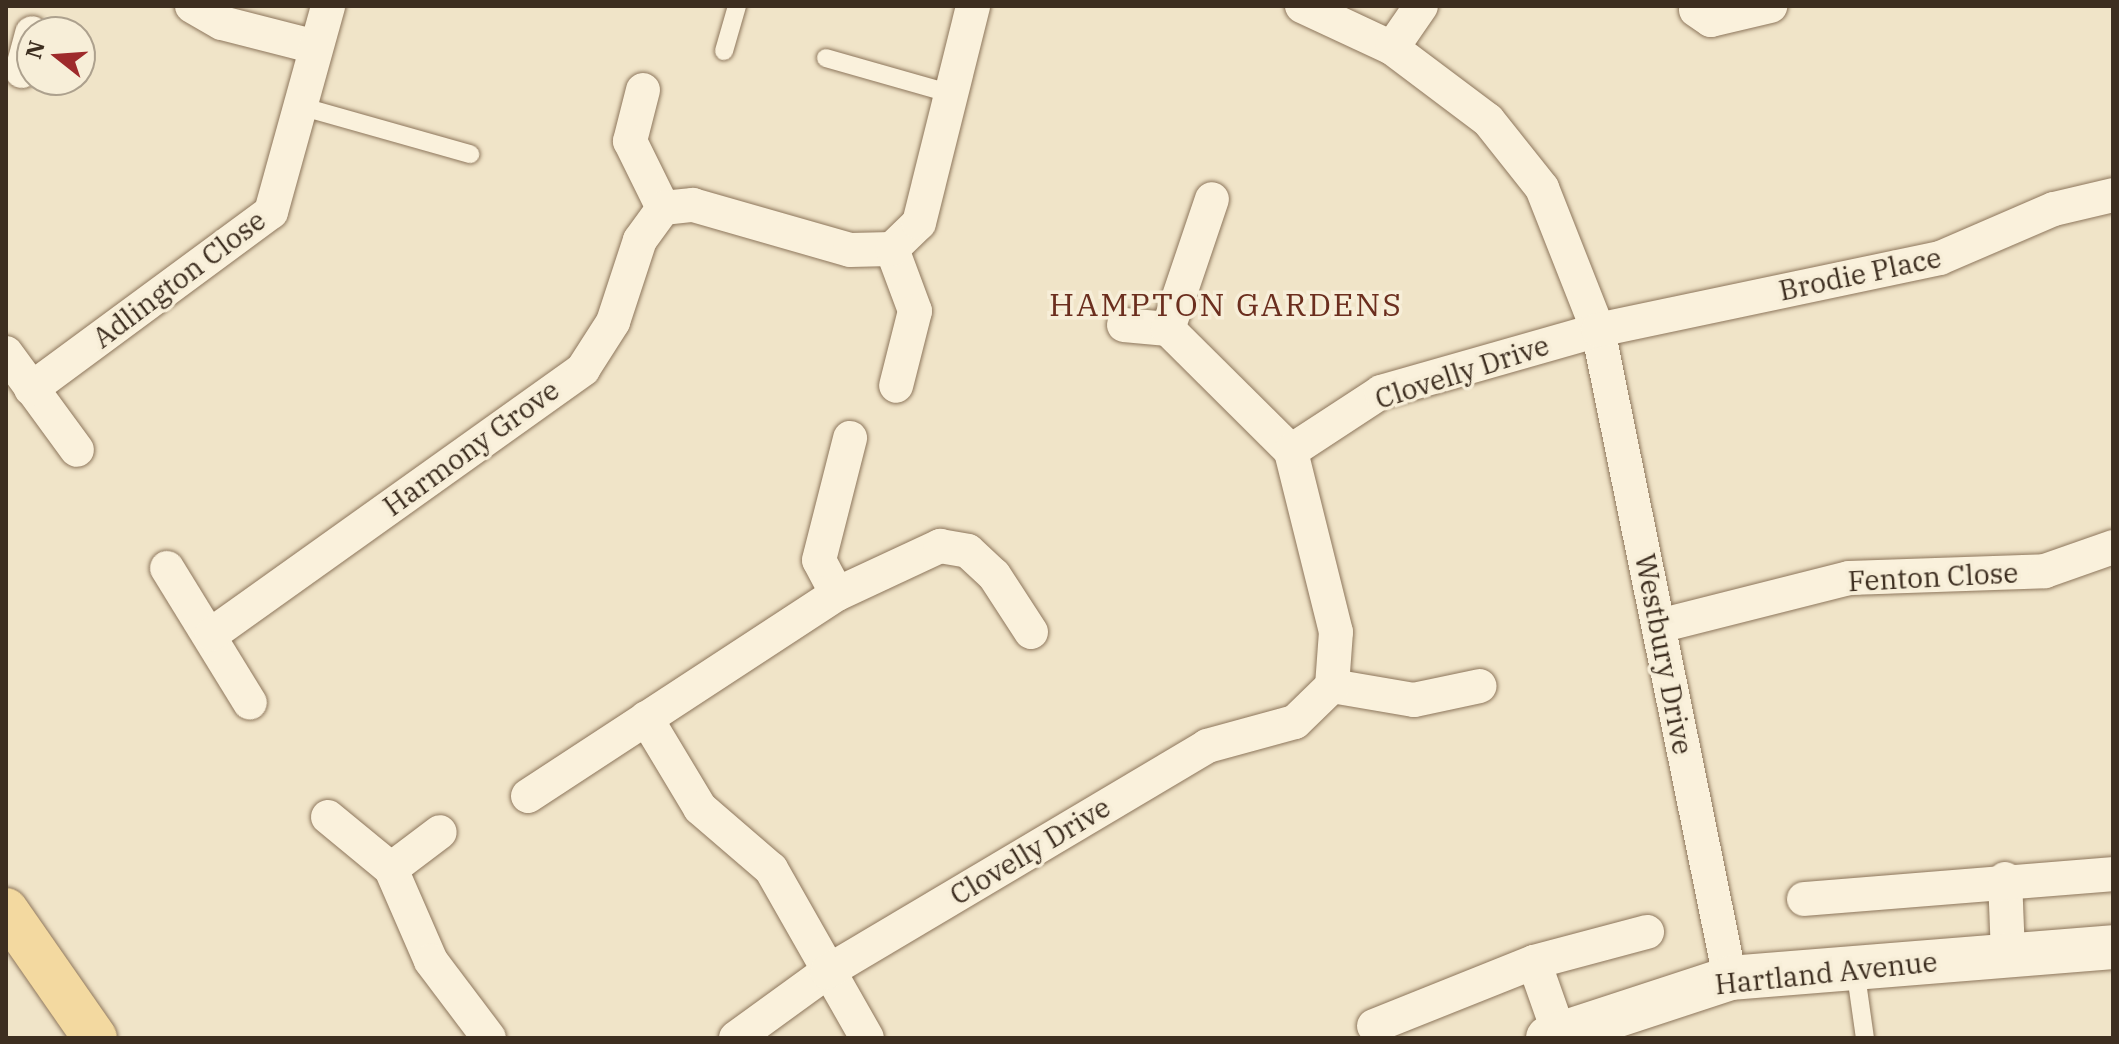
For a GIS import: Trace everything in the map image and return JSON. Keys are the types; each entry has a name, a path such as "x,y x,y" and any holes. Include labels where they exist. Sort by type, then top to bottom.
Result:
{"main road":[{"path":"6,910 95,1038"}],"street":[{"path":"192,6 222,23 316,47"},
{"name":"Adlington Close","path":"31,389 271,212 328,6"},
{"path":"643,90 630,141 663,208 693,205 850,250 892,249 919,223 973,6"},
{"name":"Westbury Drive","path":"1302,6 1392,48 1488,120 1542,188 1598,330 1730,978"},
{"path":"1392,48 1421,6"},
{"path":"1696,10 1711,20 1770,6"},
{"name":"Brodie Place","path":"1598,330 1940,258 2054,209 2113,195"},
{"path":"1168,329 1212,199"},
{"name":"Harmony Grove","path":"212,634 583,369 613,322 640,240 663,208"},
{"path":"892,249 915,311 896,386"},
{"path":"1124,325 1168,329 1291,451 1336,632 1332,686 1414,700 1480,686"},
{"name":"Clovelly Drive","path":"1291,451 1381,392 1598,330"},
{"path":"6,353 77,450"},
{"path":"837,594 819,560 850,438"},
{"path":"528,796 837,594 940,546 968,551 994,575 1031,632"},
{"name":"Fenton Close","path":"1659,626 1849,578 2045,571 2113,547"},
{"path":"167,568 212,634 250,703"},
{"name":"Clovelly Drive","path":"736,1038 827,972 1207,746 1295,722 1332,686"},
{"path":"646,718 700,808 771,869 867,1038"},
{"path":"328,817 391,869 431,961 489,1038"},
{"path":"391,869 440,832"},
{"path":"1804,899 2005,879 2113,874"},
{"path":"2005,879 2008,954"},
{"path":"1374,1026 1534,962 1647,932"},
{"name":"Hartland Avenue","path":"1553,1036 1730,978 2113,947"},
{"path":"1534,962 1553,1036"}],"lane":[{"path":"724,51 737,6"},
{"path":"826,58 952,94"},
{"path":"300,106 470,154"},
{"path":"1855,968 1865,1038"}],"district":[{"name":"HAMPTON GARDENS","path":"1226,304"}]}
